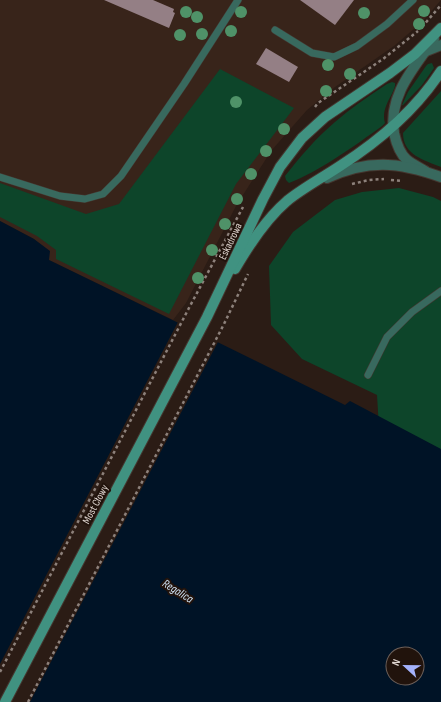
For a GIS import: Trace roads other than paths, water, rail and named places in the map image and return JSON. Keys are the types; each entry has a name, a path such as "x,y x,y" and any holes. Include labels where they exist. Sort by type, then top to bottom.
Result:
{"street":[{"name":"Eskadrowa","path":"441,28 402,85 395,101 393,115 395,139 400,151 407,160 426,171 441,177"},
{"name":"Eskadrowa","path":"207,317 266,193 280,168 302,138 325,117 415,54 441,28"},
{"name":"Eskadrowa","path":"398,67 441,45"},
{"name":"Eskadrowa","path":"207,317 237,266 266,223 286,202 353,157 393,126 435,81 441,71"},
{"name":"Eskadrowa","path":"307,187 352,168 376,164 395,164 426,171"},
{"name":"Most Cłowy","path":"5,702 207,317"}],"lane":[{"path":"0,177 60,196 85,199 102,194 121,176 184,84 238,0"},
{"path":"275,30 312,53 334,56 363,42 387,24 413,0"},
{"path":"368,376 387,337 412,312 441,291"}],"water":[{"name":"Regalica","path":"0,221 34,239 50,251 49,260 345,405 350,401 441,449 441,702 0,702"}]}
